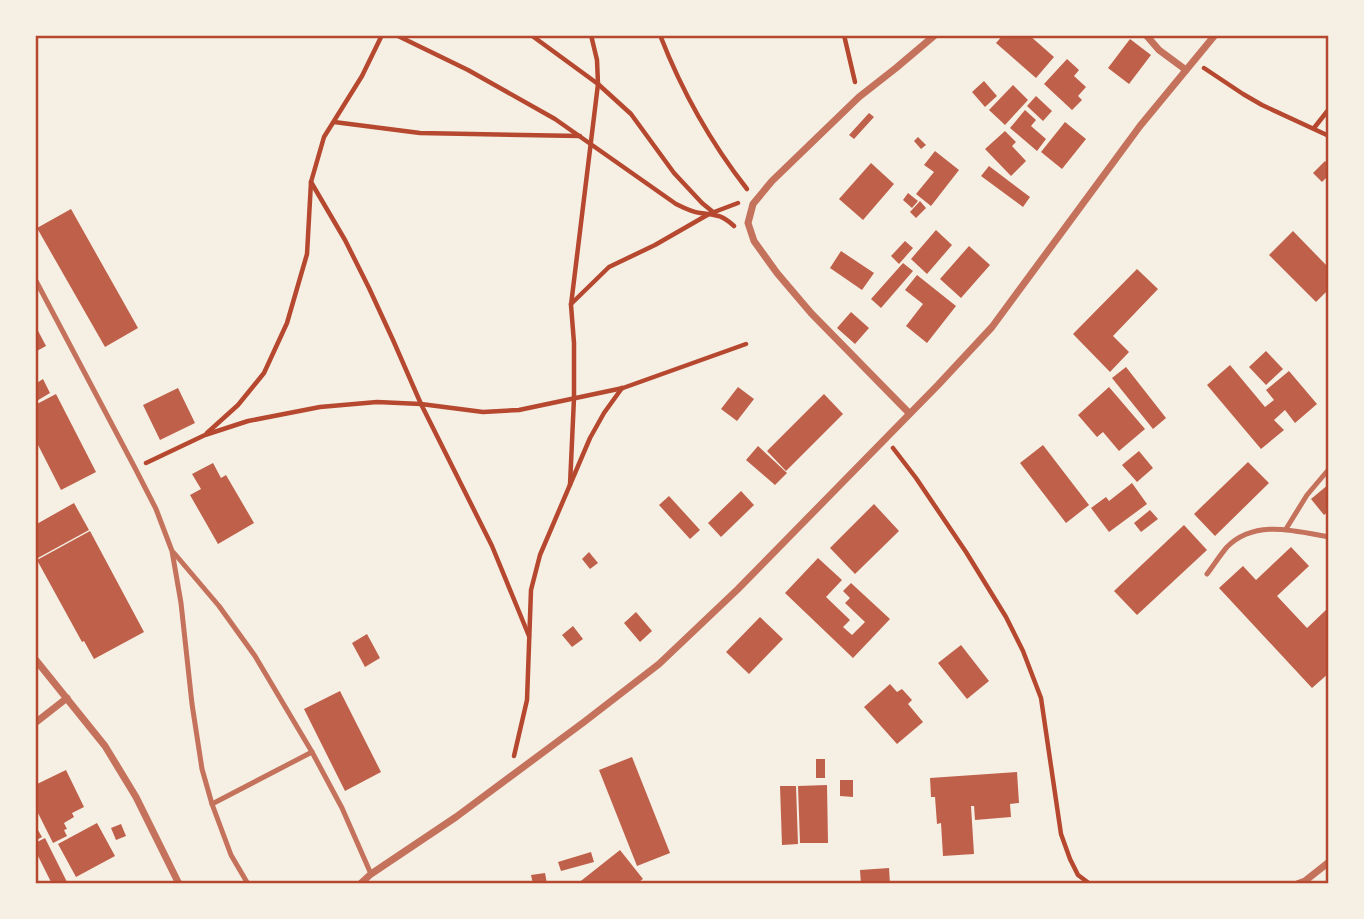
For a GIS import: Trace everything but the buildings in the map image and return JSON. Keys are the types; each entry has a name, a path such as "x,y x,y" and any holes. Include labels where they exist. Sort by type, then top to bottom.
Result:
{"street":[{"path":"909,413 811,313 777,273 754,240 748,223 756,201 772,181 859,97 935,35"},
{"path":"1146,35 1159,50 1185,70"},
{"path":"360,884 456,817 659,664 747,580 992,327 1140,125 1215,35"},
{"path":"35,659 105,746 136,797 179,884"},
{"path":"35,723 67,698"},
{"path":"1297,884 1329,862"}],"lane":[{"path":"35,279 156,509 172,551 202,769 231,855 248,884"},
{"path":"1286,529 1307,495 1329,470"},
{"path":"1207,574 1227,547 1242,535 1262,529 1286,529 1329,537"},
{"path":"172,551 219,606 255,656 342,808 371,874"},
{"path":"212,804 312,752"}],"path":[{"path":"205,435 238,405 264,373 287,323 307,254 311,182 324,137 362,76 382,35"},
{"path":"396,35 468,70 555,119 676,204 691,211 718,215 754,240"},
{"path":"531,35 598,84 631,114 674,173 711,213"},
{"path":"570,485 574,398 571,304 598,84 597,60 591,35"},
{"path":"660,35 692,102 728,163 756,201"},
{"path":"844,35 859,97"},
{"path":"1194,61 1243,94 1329,136"},
{"path":"1314,128 1329,109"},
{"path":"334,122 420,133 581,136"},
{"path":"311,182 345,240 421,404 492,546 529,636"},
{"path":"571,304 609,267 711,213 738,202 756,201"},
{"path":"135,468 205,435 248,421 320,407 377,402 421,404 483,412 519,410 623,388 746,344"},
{"path":"509,778 527,700 531,590 540,555 595,430 623,388"},
{"path":"885,438 916,478 966,552 1006,617 1023,651 1041,698 1061,834 1078,875 1090,884"}]}
